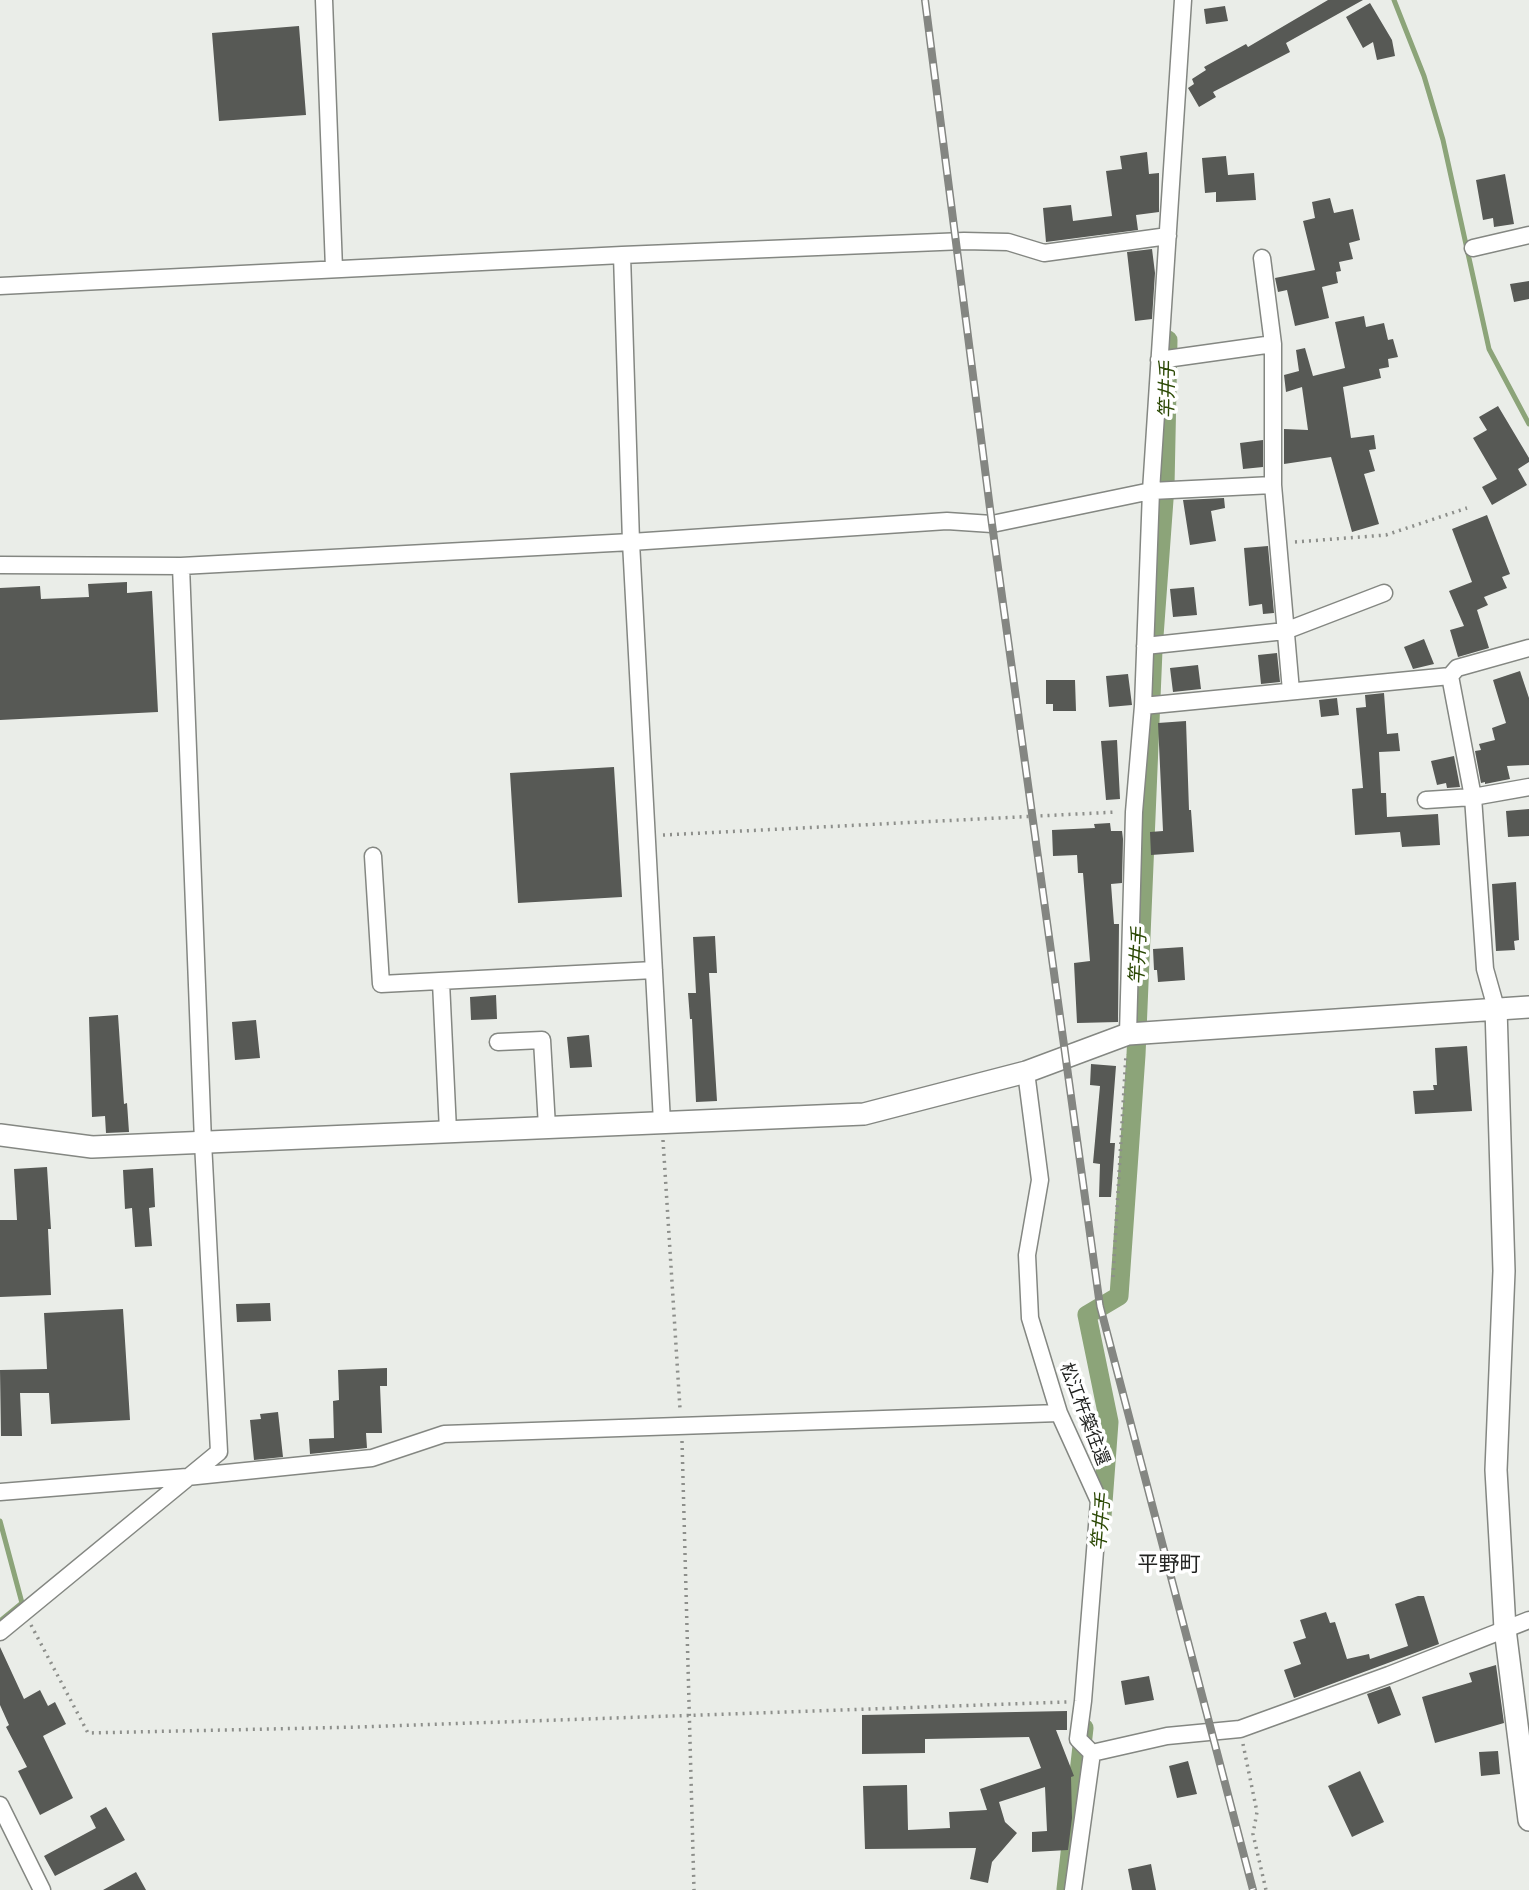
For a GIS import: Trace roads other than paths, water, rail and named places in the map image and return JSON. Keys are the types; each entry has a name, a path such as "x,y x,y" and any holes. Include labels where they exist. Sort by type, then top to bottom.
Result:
{"street":[{"path":"324,0 334,269"},
{"path":"1128,1034 1134,812 1143,706 1151,491 1183,0"},
{"path":"1473,248 1529,235"},
{"path":"0,286 964,241 1008,242 1044,253 1168,236"},
{"path":"622,255 631,542 662,1122"},
{"path":"1262,258 1273,344 1273,485 1290,691"},
{"path":"1159,360 1273,344"},
{"path":"0,565 181,566 631,542 947,521 992,524 1151,491 1273,485"},
{"path":"0,1632 219,1452 203,1142 181,566"},
{"path":"1145,646 1285,631 1384,593"},
{"path":"1143,706 1450,676 1457,668 1529,648"},
{"path":"1450,676 1473,797 1485,969 1496,1008 1504,1271 1496,1470 1505,1629 1529,1820"},
{"path":"1426,800 1473,797 1529,787"},
{"path":"373,856 381,984 654,970"},
{"path":"441,982 448,1131"},
{"path":"0,1135 92,1147 864,1114 1026,1072 1128,1034 1529,1007"},
{"path":"498,1042 542,1040 547,1127"},
{"name":"松江杵築往還","path":"1026,1072 1040,1180 1027,1255 1030,1318 1059,1413 1099,1501 1078,1739 1092,1753"},
{"path":"0,1492 372,1458 444,1434 1059,1413"},
{"path":"1073,1890 1092,1753 1167,1736 1240,1729 1529,1620"},
{"path":"0,1805 41,1890"}],"waterway":[{"path":"1394,0 1424,76 1443,140 1489,349 1529,424"},
{"name":"竿井手","path":"1102,1516 1109,1422 1087,1315 1119,1296 1136,1055 1153,650 1165,486 1168,340"},
{"path":"0,1521 22,1603 0,1621"},
{"name":"竿井手","path":"1066,1889 1084,1728"}],"railway":[{"path":"925,0 992,524 1100,1306 1253,1890"}],"district":[{"name":"平野町","path":"1169,1564"}]}
